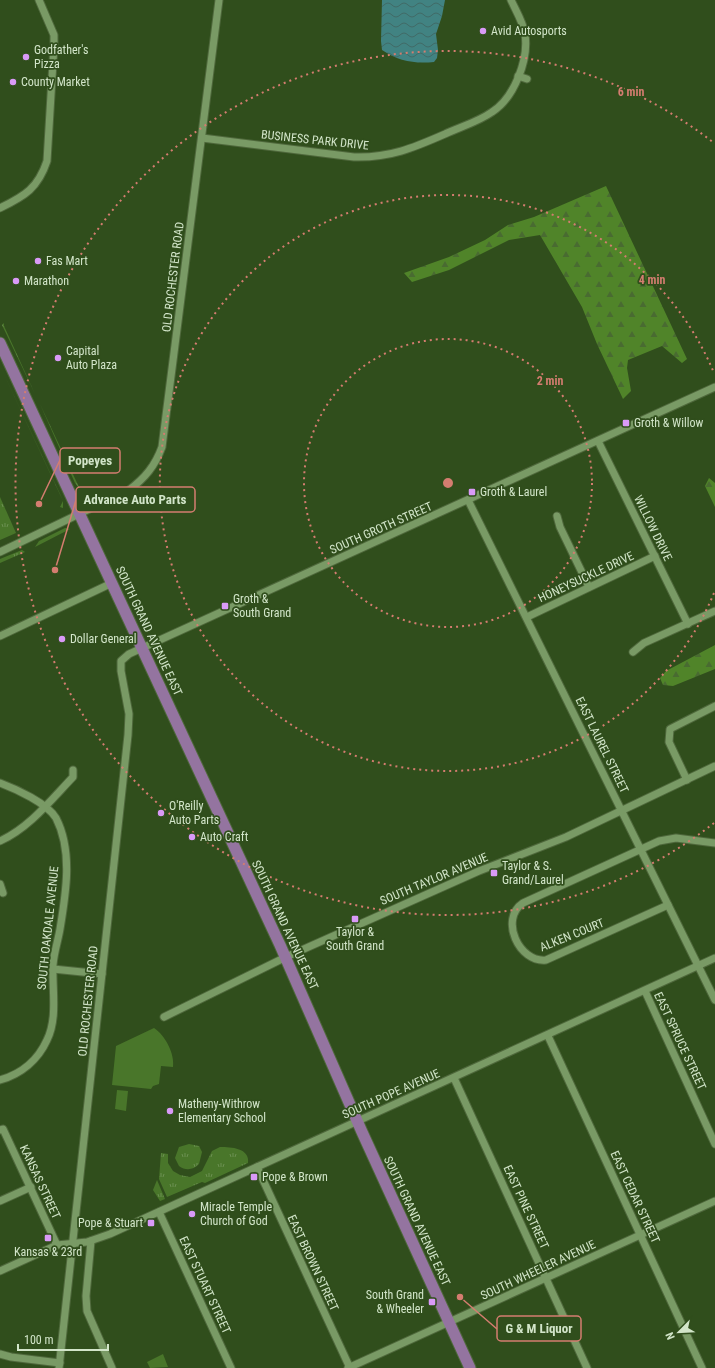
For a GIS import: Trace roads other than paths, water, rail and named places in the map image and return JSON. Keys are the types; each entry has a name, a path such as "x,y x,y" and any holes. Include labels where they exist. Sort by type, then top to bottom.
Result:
{"main road":[{"name":"SOUTH GRAND AVENUE EAST","path":"0,344 286,957 357,1121 470,1368"}],"street":[{"path":"0,208 20,198 35,186 42,176 47,161 54,35 39,0"},
{"name":"OLD ROCHESTER ROAD","path":"0,552 121,495 137,484 152,468 162,448 219,0"},
{"name":"BUSINESS PARK DRIVE","path":"202,138 354,157 390,155 410,150 492,112 509,95 518,76 525,54 526,39 523,26 511,0"},
{"path":"518,76 527,79"},
{"name":"SOUTH GROTH STREET","path":"142,649 715,387"},
{"name":"WILLOW DRIVE","path":"598,441 688,624"},
{"name":"EAST LAUREL STREET","path":"468,500 715,1000"},
{"path":"557,516 560,527 589,587"},
{"name":"HONEYSUCKLE DRIVE","path":"527,617 655,556"},
{"path":"0,636 112,583"},
{"path":"633,652 644,643 715,611"},
{"name":"OLD ROCHESTER ROAD","path":"59,1366 128,735 129,714 120,666 123,658 142,649"},
{"path":"687,780 669,742 667,728 715,706"},
{"name":"SOUTH TAYLOR AVENUE","path":"164,1017 286,957 459,880 548,845 715,766"},
{"path":"0,841 17,831 46,806 73,777 73,770"},
{"path":"0,783 46,806"},
{"name":"SOUTH OAKDALE AVENUE","path":"0,1080 15,1074 28,1066 38,1055 51,1031 53,1013 53,969 65,887 66,848 55,816 46,806"},
{"name":"ALKEN COURT","path":"668,905 546,960 537,960 529,957 518,942 513,931 512,921 514,911 520,905 641,848 659,841 676,838 715,843"},
{"path":"0,884 3,893"},
{"name":"SOUTH POPE AVENUE","path":"0,1271 58,1245 91,1241 159,1212 357,1121 548,1036 715,958"},
{"path":"53,969 102,974"},
{"name":"EAST SPRUCE STREET","path":"645,991 715,1144"},
{"name":"EAST CEDAR STREET","path":"548,1036 702,1368"},
{"name":"EAST PINE STREET","path":"454,1078 587,1368"},
{"name":"KANSAS STREET","path":"2,1129 58,1245"},
{"name":"EAST BROWN STREET","path":"257,1167 349,1368"},
{"path":"0,1201 31,1187"},
{"name":"SOUTH WHEELER AVENUE","path":"349,1368 715,1201"},
{"name":"EAST STUART STREET","path":"159,1212 231,1368"},
{"path":"91,1241 86,1296 87,1311 112,1368"},
{"path":"2,1355 59,1366"}],"water":[{"path":"382,0 445,0 436,34 438,50 437,58 434,62 420,63 407,61 394,57 382,50"}],"place":[{"name":"Avid Autosports","path":"483,31"},
{"name":"Godfather's Pizza","path":"26,57"},
{"name":"County Market","path":"13,82"},
{"name":"Fas Mart","path":"38,261"},
{"name":"Marathon","path":"16,281"},
{"name":"Capital Auto Plaza","path":"58,358"},
{"name":"Groth & Willow","path":"626,423"},
{"name":"Groth & Laurel","path":"472,492"},
{"name":"Popeyes","path":"39,504"},
{"name":"Advance Auto Parts","path":"55,570"},
{"name":"Groth & South Grand","path":"225,606"},
{"name":"Dollar General","path":"62,639"},
{"name":"O'Reilly Auto Parts","path":"161,813"},
{"name":"Auto Craft","path":"192,837"},
{"name":"Taylor & S. Grand/Laurel","path":"494,873"},
{"name":"Taylor & South Grand","path":"355,919"},
{"name":"Matheny-Withrow Elementary School","path":"170,1111"},
{"name":"Pope & Brown","path":"254,1177"},
{"name":"Miracle Temple Church of God","path":"192,1214"},
{"name":"Pope & Stuart","path":"151,1223"},
{"name":"Kansas & 23rd","path":"48,1238"},
{"name":"G & M Liquor","path":"460,1297"},
{"name":"South Grand & Wheeler","path":"432,1302"}]}
